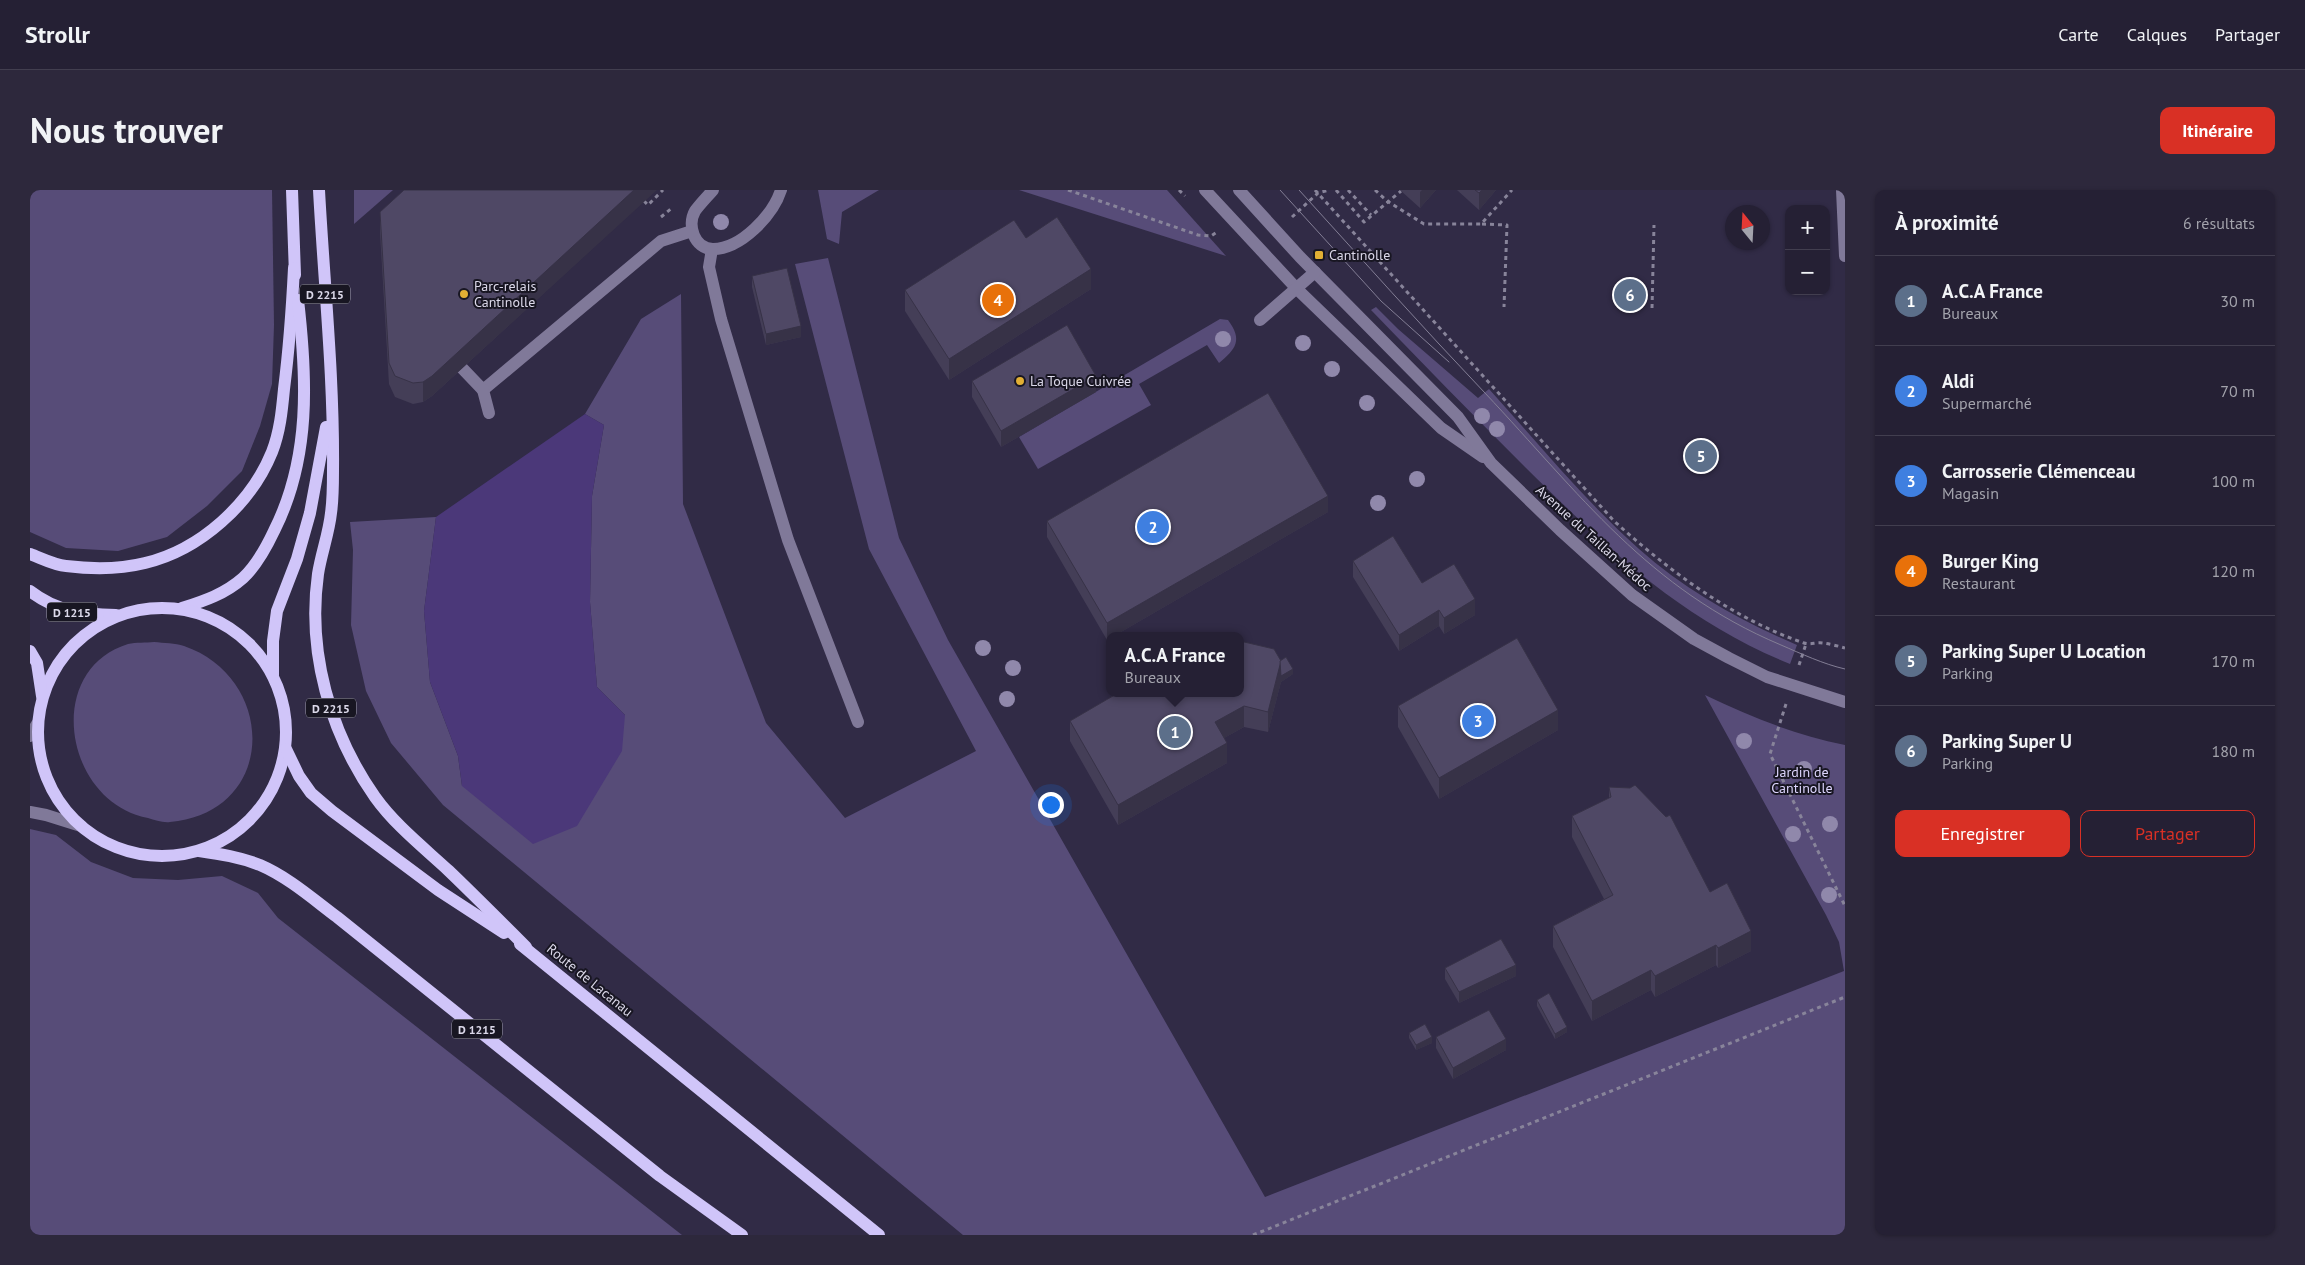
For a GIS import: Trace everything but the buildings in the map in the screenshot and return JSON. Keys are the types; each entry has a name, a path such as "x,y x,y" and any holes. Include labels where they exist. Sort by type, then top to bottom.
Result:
{"main road":[{"name":"D 2215","path":"182,608 211,599 229,589 256,564 283,515 294,480 300,452 304,408 304,355 294,268 292,190"},
{"name":"D 2215","path":"319,190 331,397 333,471 331,514 318,575 316,647 324,689 338,729 353,760 375,796 395,822 526,948"},
{"name":"D 2215","path":"30,554 64,566 102,568 145,563 175,552 189,544 234,510 258,480 272,451 281,417 288,356 294,268"},
{"name":"D 2215","path":"273,675 273,641 277,611 297,559 310,513 331,397"},
{"name":"D 1215","path":"30,591 43,601 61,610 81,614 119,615"},
{"path":"150,608 182,608 219,620 250,643 273,675 286,711 286,749 276,783 257,813 230,836 199,851 158,856 116,848 81,826 56,797 41,762 37,724 42,696 59,662 85,633 119,615 150,608"},
{"path":"30,651 37,663 42,696"},
{"name":"Route de Lacanau","path":"286,749 299,776 312,793 332,810 438,890 526,948 880,1235"},
{"name":"D 1215","path":"199,851 235,857 260,865 288,881 337,917 660,1176 742,1235"}],"street":[{"path":"713,190 695,212 691,222 692,231 702,245 712,249 722,248 756,228 777,203 781,190"},
{"name":"Avenue du Taillan-Médoc","path":"1205,190 1297,289 1441,428 1491,463 1560,530 1632,595 1694,639 1767,677 1845,702"},
{"name":"Avenue du Taillan-Médoc","path":"1239,190 1315,272 1458,417 1491,463"},
{"path":"1842,190 1845,256"},
{"path":"483,390 661,241 692,231"},
{"path":"712,249 710,267 720,319 785,530 858,722"},
{"path":"1260,320 1315,272"},
{"path":"462,368 483,390 489,413"},
{"path":"30,736 37,724"},
{"path":"30,812 81,826"}],"path":[{"path":"644,201 648,204 663,190"},
{"path":"1068,190 1198,235 1211,236 1217,231"},
{"path":"1317,192 1329,190"},
{"path":"1336,190 1364,222 1401,191"},
{"path":"1348,190 1371,215"},
{"path":"1376,190 1387,201 1424,224 1507,225 1504,307"},
{"path":"1481,224 1512,190"},
{"path":"1317,192 1614,521 1643,547 1705,592 1747,617 1806,644 1821,642 1845,648"},
{"path":"1652,308 1654,225"},
{"path":"1792,686 1770,754 1845,906"},
{"path":"1252,1235 1845,997"}],"green space":[{"path":"30,190 272,190 274,325 272,384 260,426 242,471 207,506 167,537 118,551 66,548 30,532"},
{"path":"354,190 393,190 354,224"},
{"path":"818,190 879,190 842,212 839,244 827,239"},
{"path":"1019,190 1167,190 1226,256"},
{"name":"Jardin de Cantinolle","path":"828,258 899,538 948,640 1265,1197 1844,971 1839,942 1826,915 1705,695 1739,711 1774,724 1808,736 1845,745 1845,1235 963,1235 443,805 391,743 366,691 351,625 353,550 350,522 436,517 424,611 430,682 458,756 462,786 625,715 597,687 590,602 592,496 604,425 585,414 641,319 681,294 683,504 766,723 845,818 976,751 869,549 795,264"},
{"path":"1376,307 1398,329 1478,398 1489,389 1562,471 1619,531 1657,564 1714,603 1755,626 1797,645 1790,664 1750,646 1714,626 1680,604 1616,554 1428,369 1371,310"},
{"path":"1220,319 1228,320 1233,327 1236,344 1230,353 1219,363 1207,345 1139,384 1151,405 1038,469 1019,437"},
{"path":"154,642 184,646 215,662 236,686 249,713 252,742 246,770 231,795 205,813 170,822 153,820 120,807 97,788 82,763 75,735 75,706 83,680 101,658 128,644"},
{"path":"30,829 56,835 91,862 133,878 178,880 222,876 258,893 278,918 682,1235 30,1235"}],"shaded area":[{"path":"585,414 604,425 592,496 590,602 597,687 625,715 622,751 577,826 533,844 462,786 458,756 430,682 424,611 436,517"}],"tram line":[{"path":"1280,190 1381,301 1449,362"},
{"path":"1299,190 1585,502 1654,567 1692,596 1734,622 1781,645 1845,669"}],"place":[{"name":"Cantinolle","path":"1319,255"},
{"name":"Parc-relais Cantinolle","path":"464,294"},
{"name":"Parking Super U","path":"1630,295"},
{"name":"Burger King","path":"998,300"},
{"name":"La Toque Cuivrée","path":"1020,381"},
{"name":"Parking Super U Location","path":"1701,456"},
{"name":"Aldi","path":"1153,527"},
{"name":"Carrosserie Clémenceau","path":"1478,721"},
{"name":"A.C.A France","path":"1175,732"}]}
